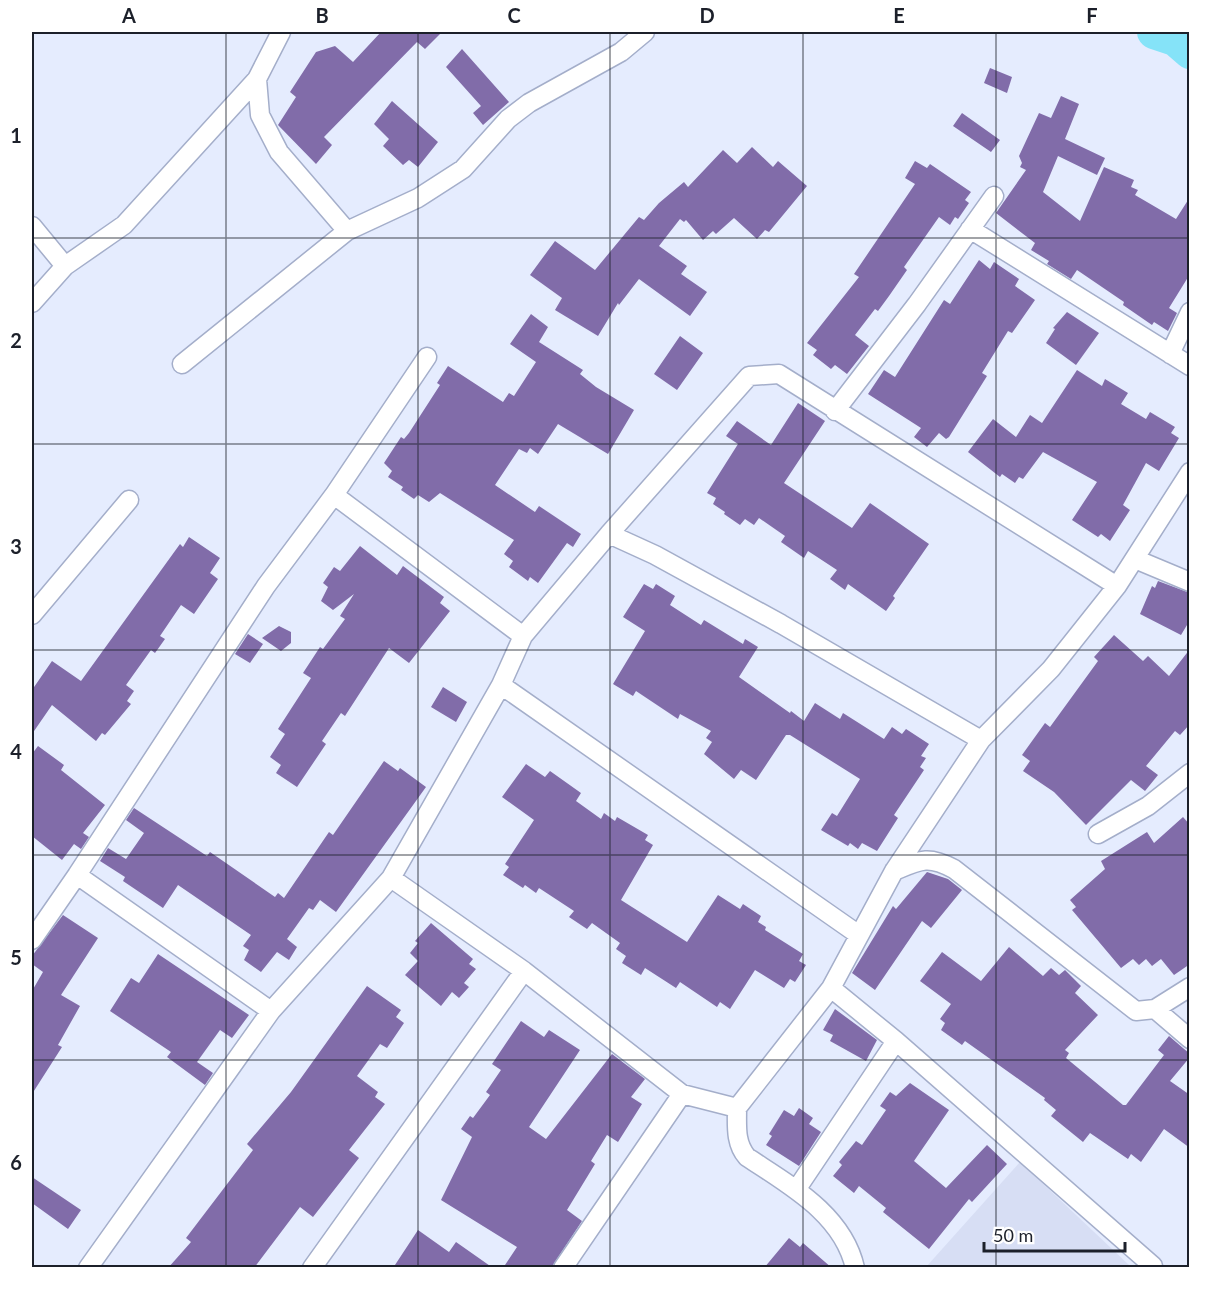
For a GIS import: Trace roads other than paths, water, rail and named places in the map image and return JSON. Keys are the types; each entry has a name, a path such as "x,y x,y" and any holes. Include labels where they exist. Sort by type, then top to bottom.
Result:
{"street":[{"path":"32,303 65,266 124,225 257,79 281,32"},
{"path":"182,364 347,231 418,198 463,169 508,119 529,103 621,52 645,32"},
{"path":"257,79 260,115 279,152 347,231"},
{"path":"835,411 994,196"},
{"path":"32,226 65,266"},
{"path":"970,229 1190,366"},
{"path":"1170,354 1190,312"},
{"path":"32,940 266,586 334,495 427,357"},
{"path":"88,1268 271,1011 391,878 501,685 523,636 609,534 749,376 779,374 1117,586"},
{"path":"855,1268 846,1241 838,1227 796,1190 747,1157 741,1150 737,1140 737,1108 831,988 894,871 981,740 1051,669 1117,586 1190,472"},
{"path":"334,495 523,636"},
{"path":"32,615 129,500"},
{"path":"609,534 655,555 781,624 981,740"},
{"path":"1135,559 1190,582"},
{"path":"501,685 859,935"},
{"path":"1098,834 1148,806 1190,773"},
{"path":"894,871 927,859 939,860 954,869 1136,1011 1155,1009 1190,987"},
{"path":"77,875 271,1011"},
{"path":"391,878 524,971 682,1094 737,1108"},
{"path":"312,1268 524,971"},
{"path":"831,988 896,1041 1153,1266"},
{"path":"1155,1009 1190,1039"},
{"path":"796,1190 896,1041"},
{"path":"563,1268 682,1094"}],"waterway":[{"path":"1154,32 1175,39 1190,52"}]}
